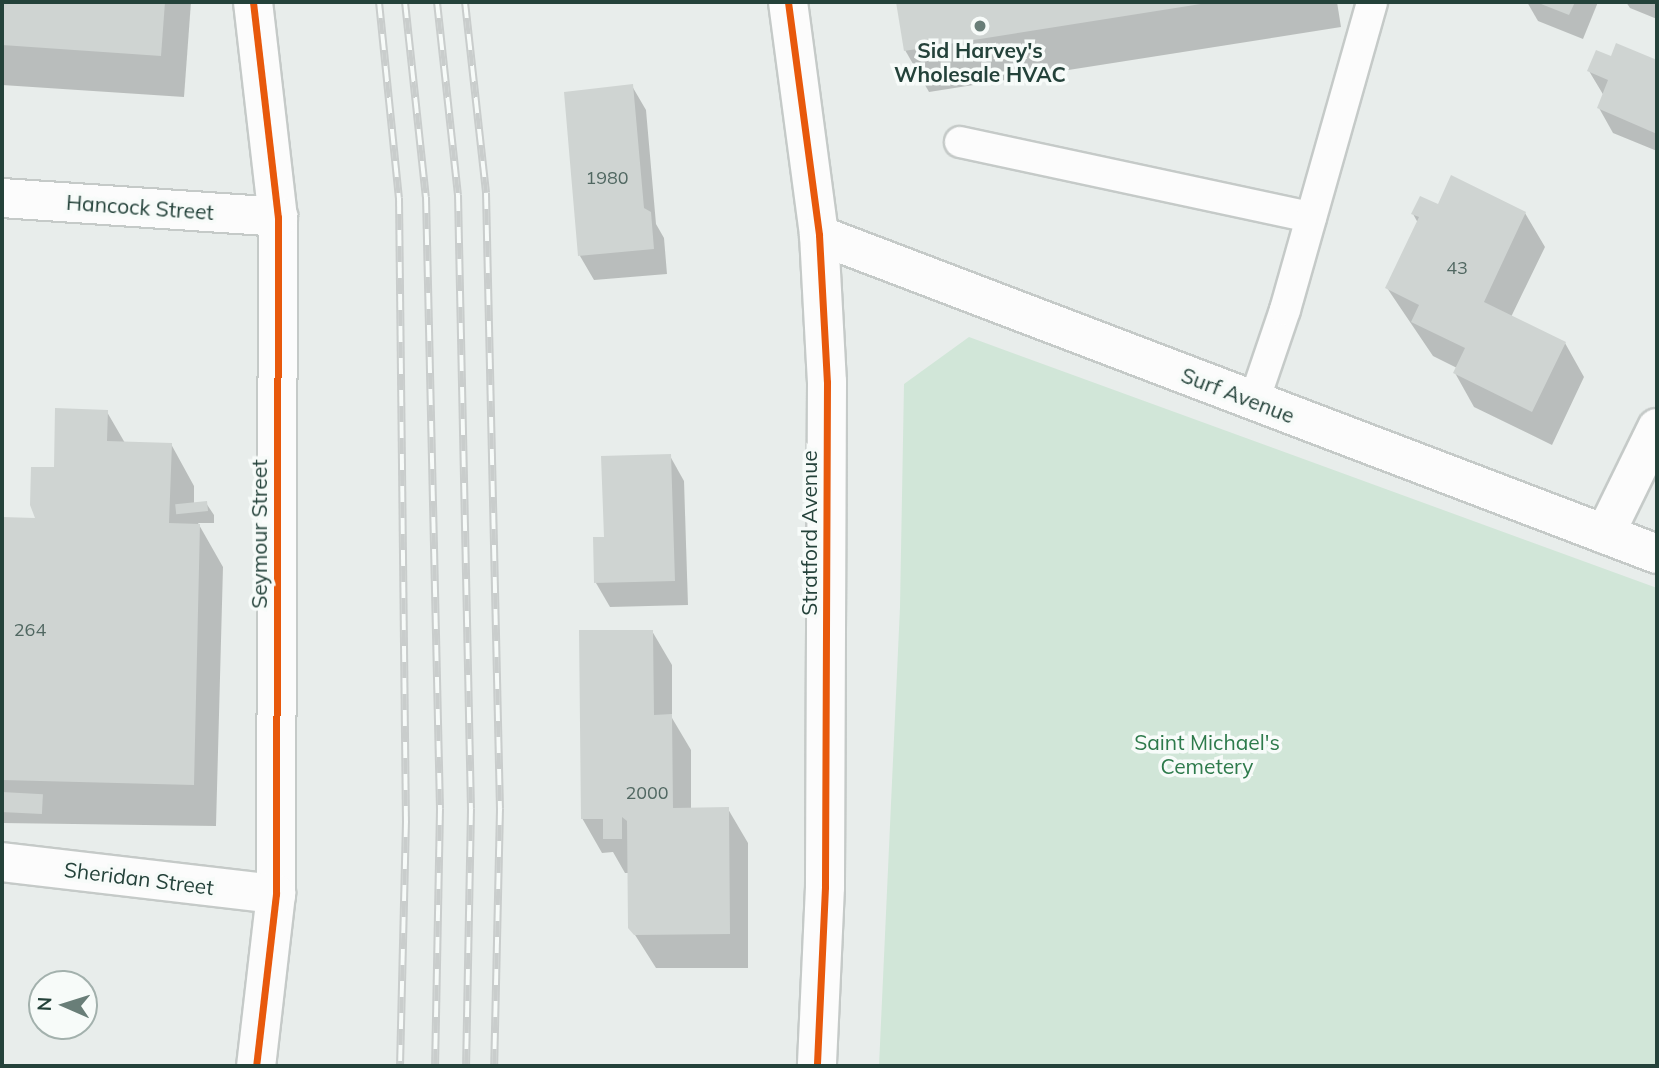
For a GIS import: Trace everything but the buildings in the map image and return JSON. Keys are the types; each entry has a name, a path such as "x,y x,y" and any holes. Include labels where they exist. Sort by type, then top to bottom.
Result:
{"street":[{"name":"Seymour Street","path":"253,2 278,217 276,894 256,1066"},
{"name":"Stratford Avenue","path":"788,2 819,236 828,382 825,887 817,1066"},
{"name":"Hancock Street","path":"2,198 278,217"},
{"name":"Surf Avenue","path":"819,236 1657,554"},
{"path":"1605,534 1657,428"},
{"name":"Sheridan Street","path":"2,862 276,894"}],"lane":[{"path":"1254,401 1311,218 1372,2"},
{"path":"960,142 1311,218"}],"green space":[{"name":"Saint Michael's Cemetery","path":"969,337 1657,588 1657,1066 879,1066 900,607 904,384"}],"railway":[{"path":"379,2 399,198 406,821 400,1066"},
{"path":"405,2 426,197 440,809 435,1066"},
{"path":"437,2 458,195 471,809 466,1066"},
{"path":"465,2 486,193 500,809 494,1066"}],"cycle path":[{"path":"253,2 278,217 276,894 256,1066"},
{"path":"788,2 819,235 827,382 825,887 817,1066"}],"place":[{"name":"Sid Harvey's Wholesale HVAC","path":"980,26"}]}
